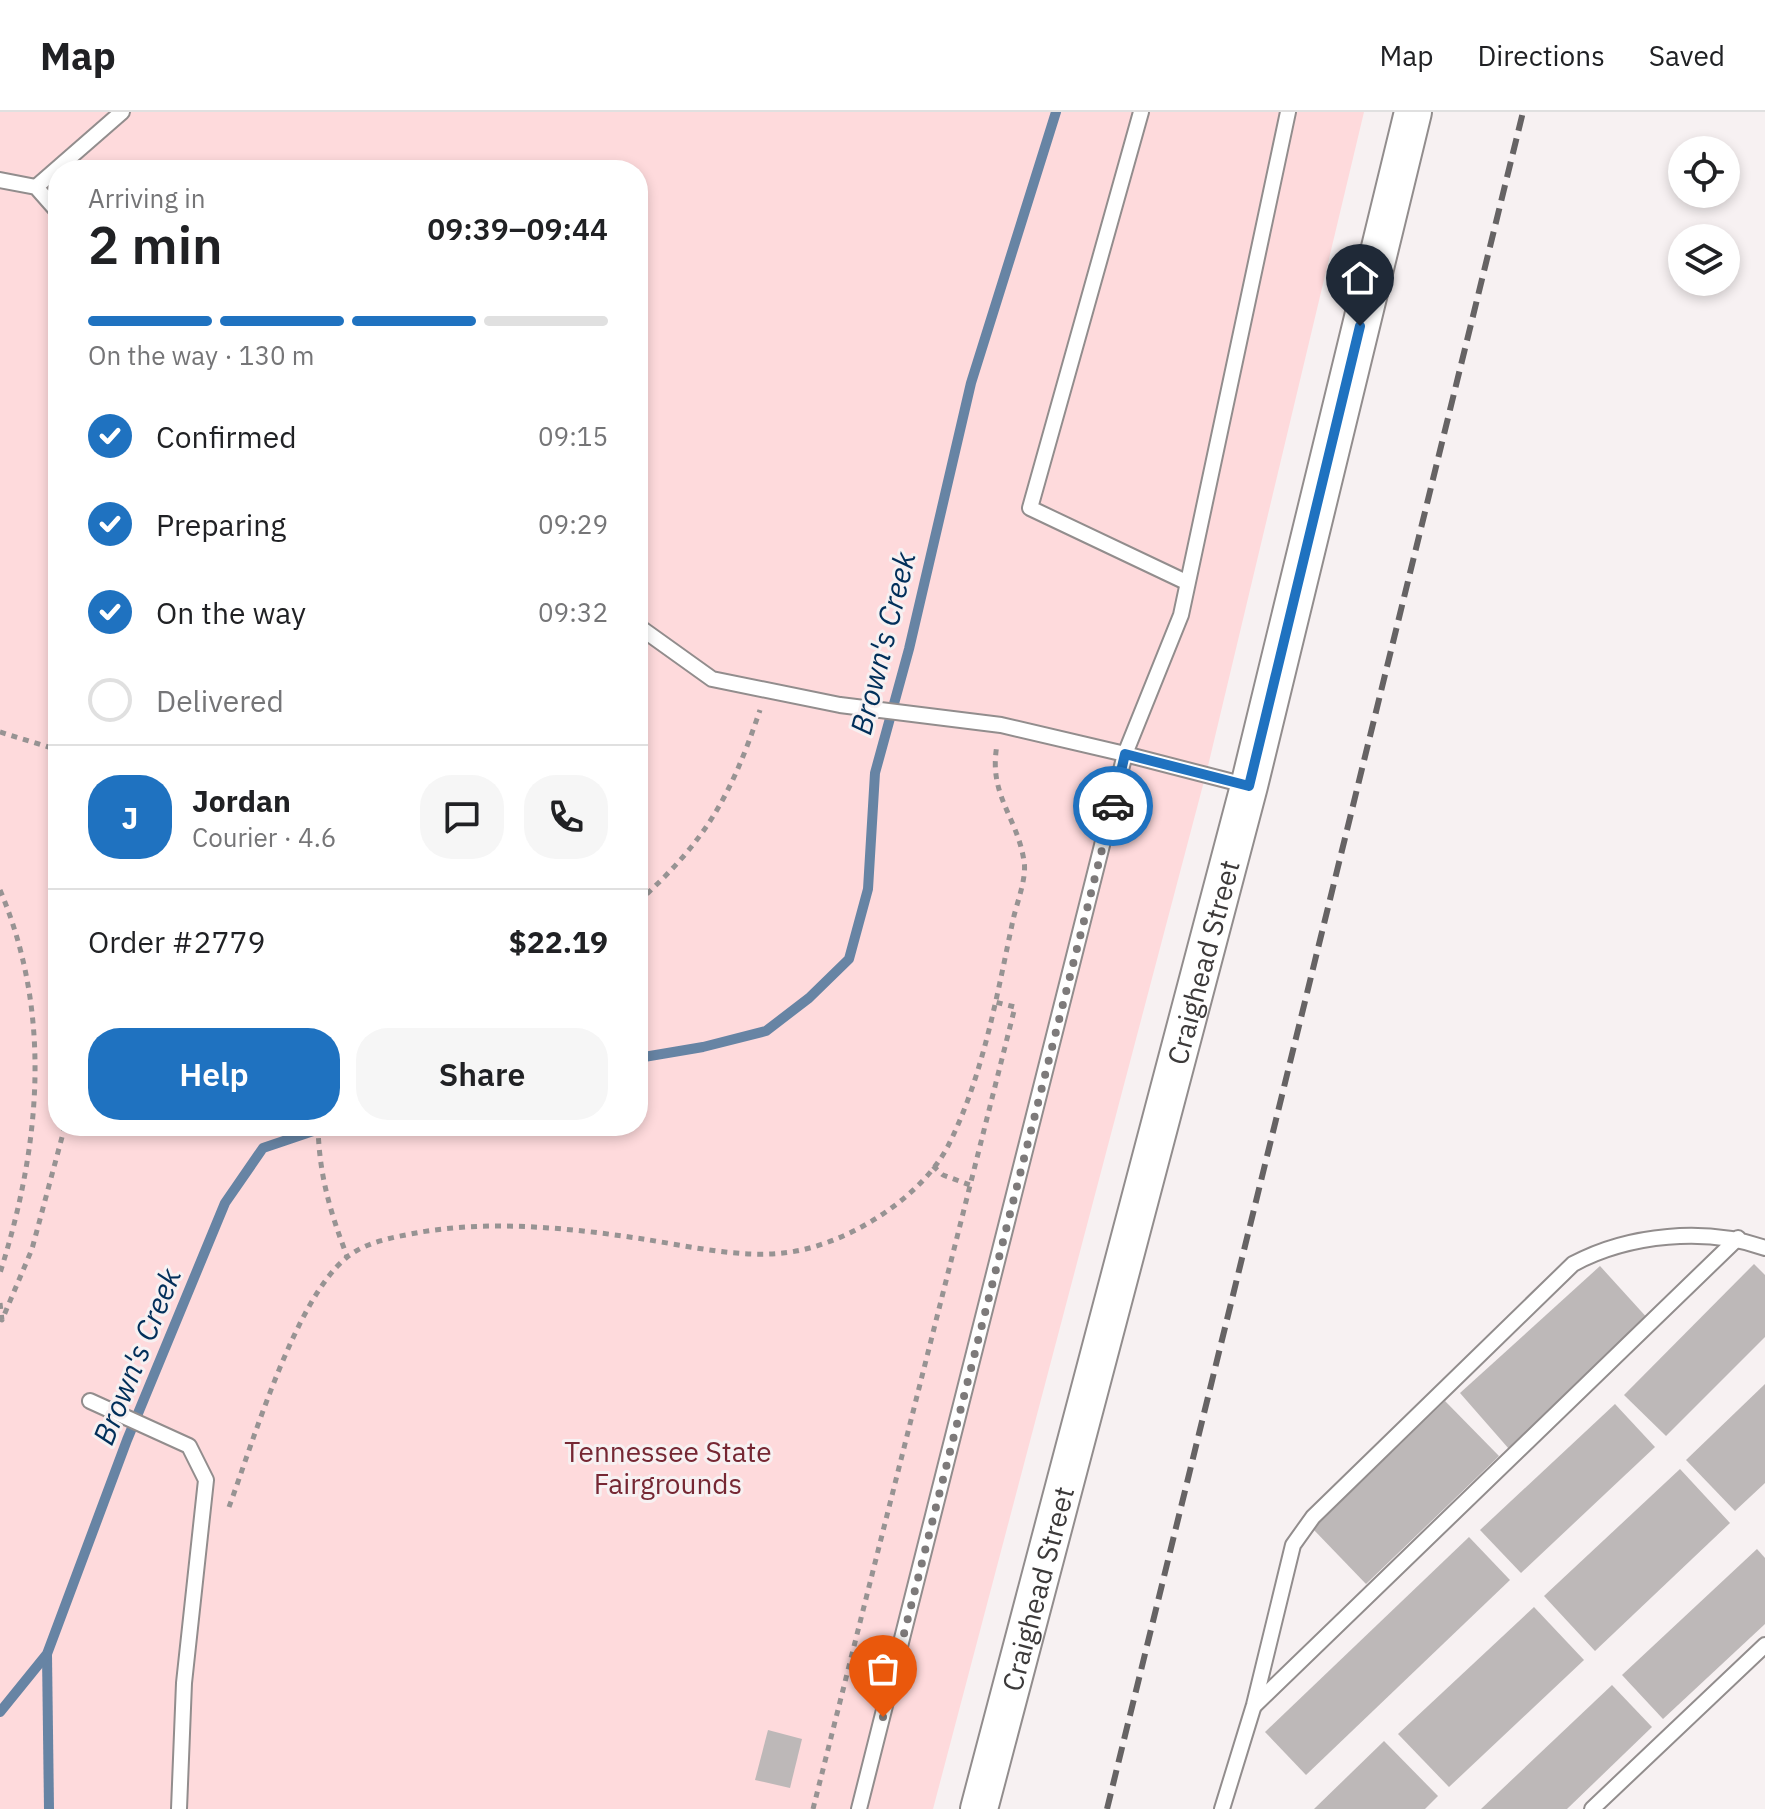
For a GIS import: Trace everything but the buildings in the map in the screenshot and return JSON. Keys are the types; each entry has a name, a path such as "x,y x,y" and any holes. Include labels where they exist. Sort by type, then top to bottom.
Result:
{"street":[{"name":"Craighead Street","path":"979,1809 1249,786 1413,112"}],"lane":[{"path":"67,160 122,112"},
{"path":"1141,112 1030,508 1186,582"},
{"path":"859,1809 1125,754 1181,615 1288,112"},
{"path":"36,187 48,177"},
{"path":"0,180 36,187 48,201"},
{"path":"648,633 712,679 840,705 1001,725 1249,786"},
{"path":"1222,1809 1254,1705 1293,1545 1313,1517 1361,1467 1573,1264 1603,1248 1676,1237 1738,1238 1765,1248"},
{"path":"1254,1705 1738,1238"},
{"path":"90,1401 172,1435 189,1446 206,1480 184,1683 179,1809"},
{"path":"1592,1809 1765,1645"}],"path":[{"path":"648,892 678,864 717,815 742,763 766,691"},
{"path":"226,1515 306,1311 326,1278 347,1257 390,1237 449,1227 579,1230 711,1250 783,1253 838,1239 878,1218 933,1166 947,1148 968,1096 995,1002 1025,864 1000,801 993,768 1001,725"},
{"path":"0,732 48,747"},
{"path":"0,890 10,915 28,989 34,1038 35,1117 26,1181 0,1273"},
{"path":"813,1809 1015,1007 995,1002"},
{"path":"0,1303 2,1320 32,1249 62,1136"},
{"path":"318,1136 319,1167 328,1207 347,1257"},
{"path":"933,1166 943,1175 970,1185"}],"green space":[{"name":"Tennessee State Fairgrounds","path":"0,112 1364,112 1208,766 933,1809 0,1809"}],"waterway":[{"name":"Brown's Creek","path":"648,1056 703,1047 766,1031 809,998 849,959 868,889 875,773 909,649 971,383 1056,112"},
{"name":"Brown's Creek","path":"0,1712 47,1654 127,1440 225,1203 263,1148 298,1136"},
{"path":"47,1655 49,1809"}],"railway":[{"path":"1107,1809 1523,112"}],"way so far":[{"path":"883,1717 1113,806"}],"route":[{"path":"1113,806 1125,754 1249,786 1360,326"}]}
